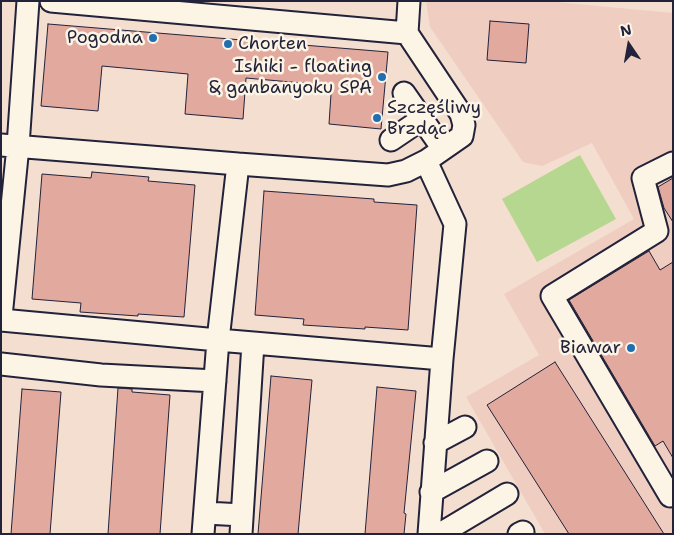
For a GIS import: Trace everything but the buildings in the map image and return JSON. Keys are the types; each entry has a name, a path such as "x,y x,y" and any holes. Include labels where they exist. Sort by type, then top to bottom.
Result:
{"street":[{"path":"28,1 10,146 1,318 218,340 442,359"},
{"path":"51,1 407,33"},
{"path":"10,146 388,175 406,171 462,136 464,125 461,114 407,33 409,1"},
{"path":"404,93 422,119 455,224 431,492 430,534"},
{"path":"391,140 422,119"},
{"path":"672,497 552,296 657,231 643,178 673,163"},
{"path":"203,534 218,340 238,164"},
{"path":"206,513 241,524 254,343"},
{"path":"1,364 101,375 215,381"},
{"path":"435,443 465,427"},
{"path":"431,492 487,461"},
{"path":"440,534 508,494"}],"shaded area":[{"path":"426,1 545,1 673,13 673,534 545,534 466,397 539,355 504,294 634,219 592,143 542,166 523,162 430,27"}],"green space":[{"path":"580,155 616,219 537,262 502,199"}],"place":[{"name":"Pogodna","path":"153,38"},
{"name":"Chorten","path":"228,44"},
{"name":"Ishiki - floating & ganbanyoku SPA","path":"382,77"},
{"name":"Szczęśliwy Brzdąc","path":"377,118"},
{"name":"Biawar","path":"631,348"}]}
